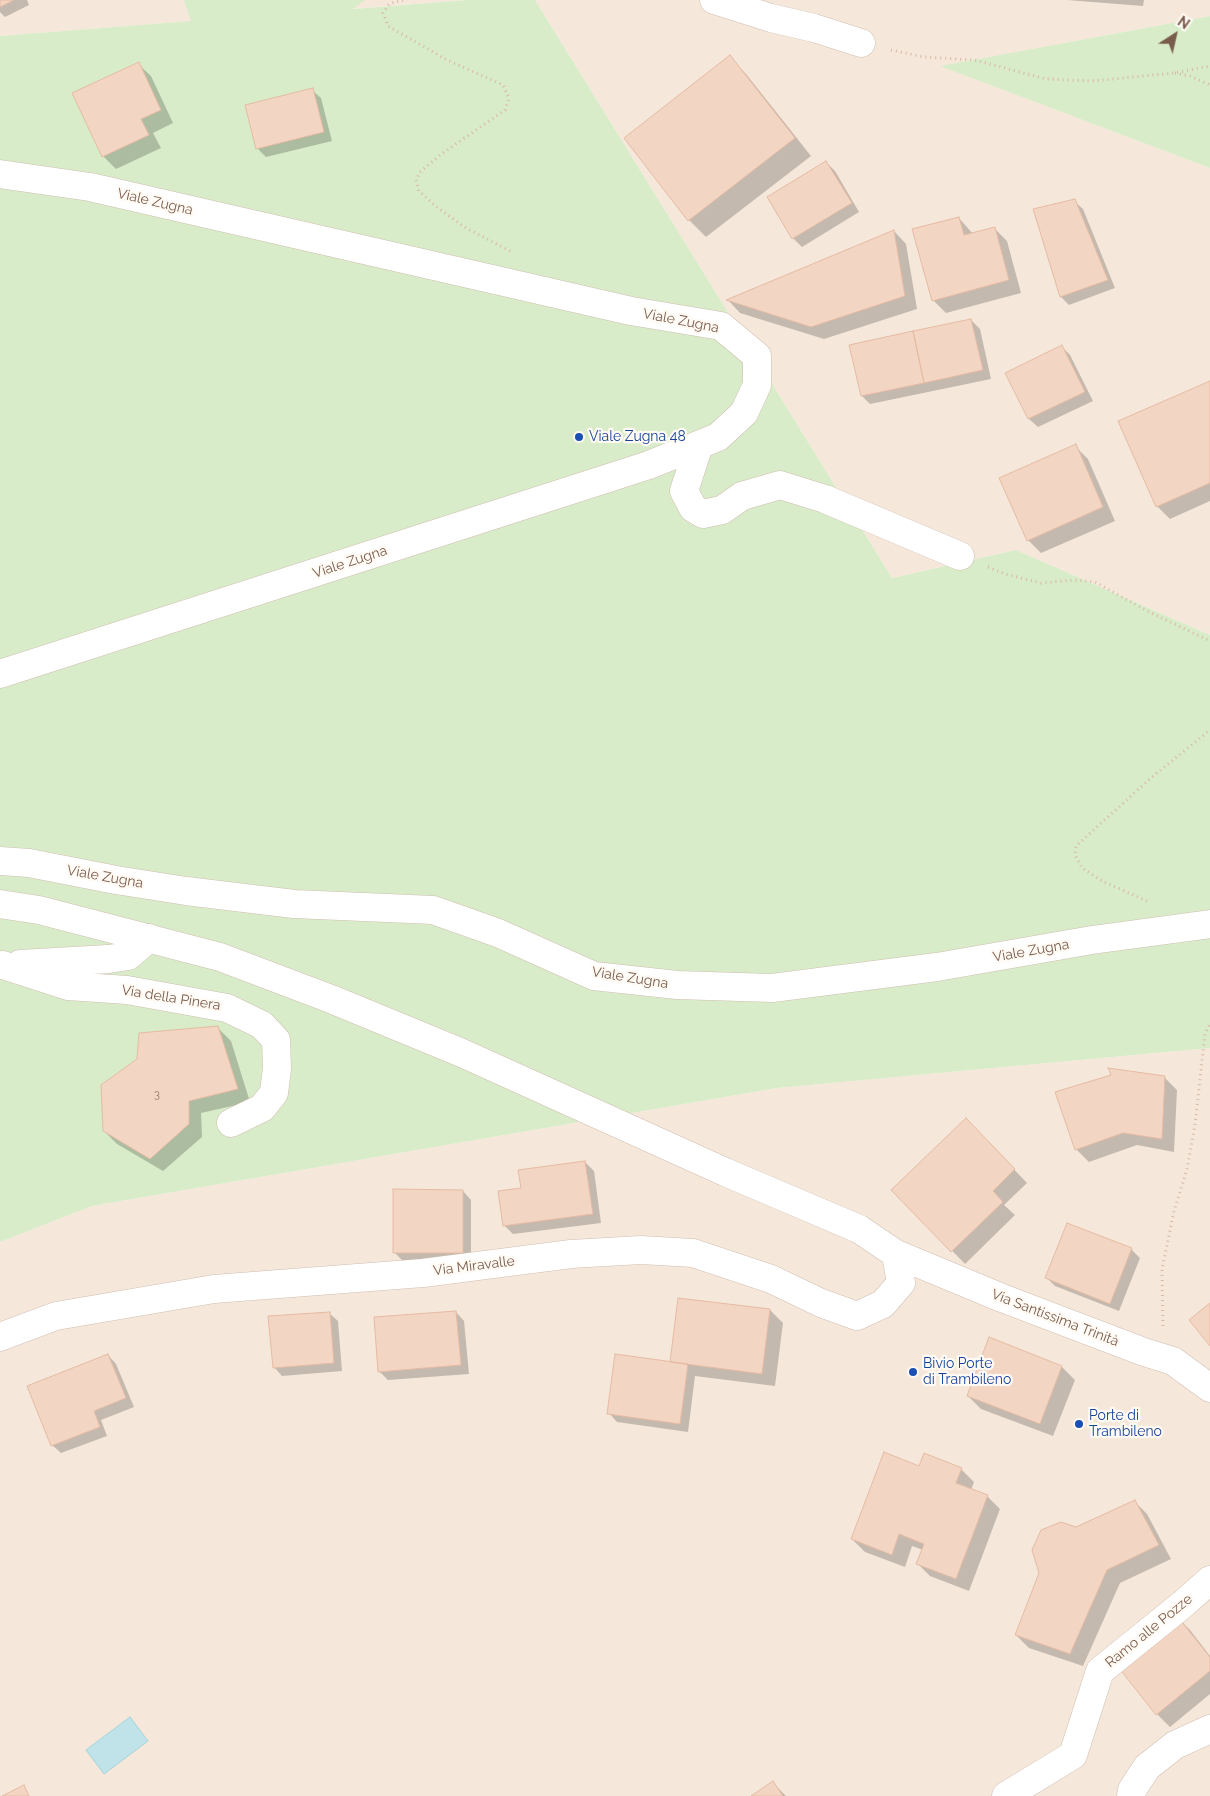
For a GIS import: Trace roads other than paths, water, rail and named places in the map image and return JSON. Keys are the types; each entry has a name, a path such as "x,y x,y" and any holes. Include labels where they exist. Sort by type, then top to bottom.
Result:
{"street":[{"path":"714,0 771,18 861,42"},
{"name":"Viale Zugna","path":"0,174 90,187 631,312 721,326 757,356 757,385 744,413 718,437 699,445 640,468 0,674"},
{"path":"699,445 684,491 694,508 703,514 722,510 742,496 780,485 825,499 960,556"},
{"name":"Viale Zugna","path":"0,861 29,863 116,880 294,904 433,910 498,933 594,976 677,985 772,988 937,967 1092,940 1210,924"},
{"path":"0,904 39,910 220,957 331,999 462,1053 725,1172 859,1229 896,1254"},
{"path":"1,965 109,959 128,956 149,938"},
{"name":"Via della Pinera","path":"1,965 68,986 127,990 227,1008 262,1025 276,1040 277,1068 274,1093 262,1108 231,1123"},
{"name":"Via Miravalle","path":"6,1331 56,1316 214,1289 423,1273 571,1254 641,1250 693,1253 771,1279 821,1303 857,1316 883,1304 901,1283 896,1254"},
{"name":"Via Santissima Trinità","path":"896,1254 1002,1298 1144,1352 1173,1361 1210,1388"},
{"name":"Ramo alle Pozze","path":"1006,1796 1073,1755 1100,1671 1210,1580"},
{"path":"1131,1796 1132,1790 1147,1767 1175,1745 1210,1729"}],"water":[{"path":"130,1717 148,1741 104,1774 86,1750"}],"place":[{"name":"Viale Zugna 48","path":"579,437"},
{"name":"Bivio Porte di Trambileno","path":"913,1372"},
{"name":"Porte di Trambileno","path":"1079,1424"}]}
